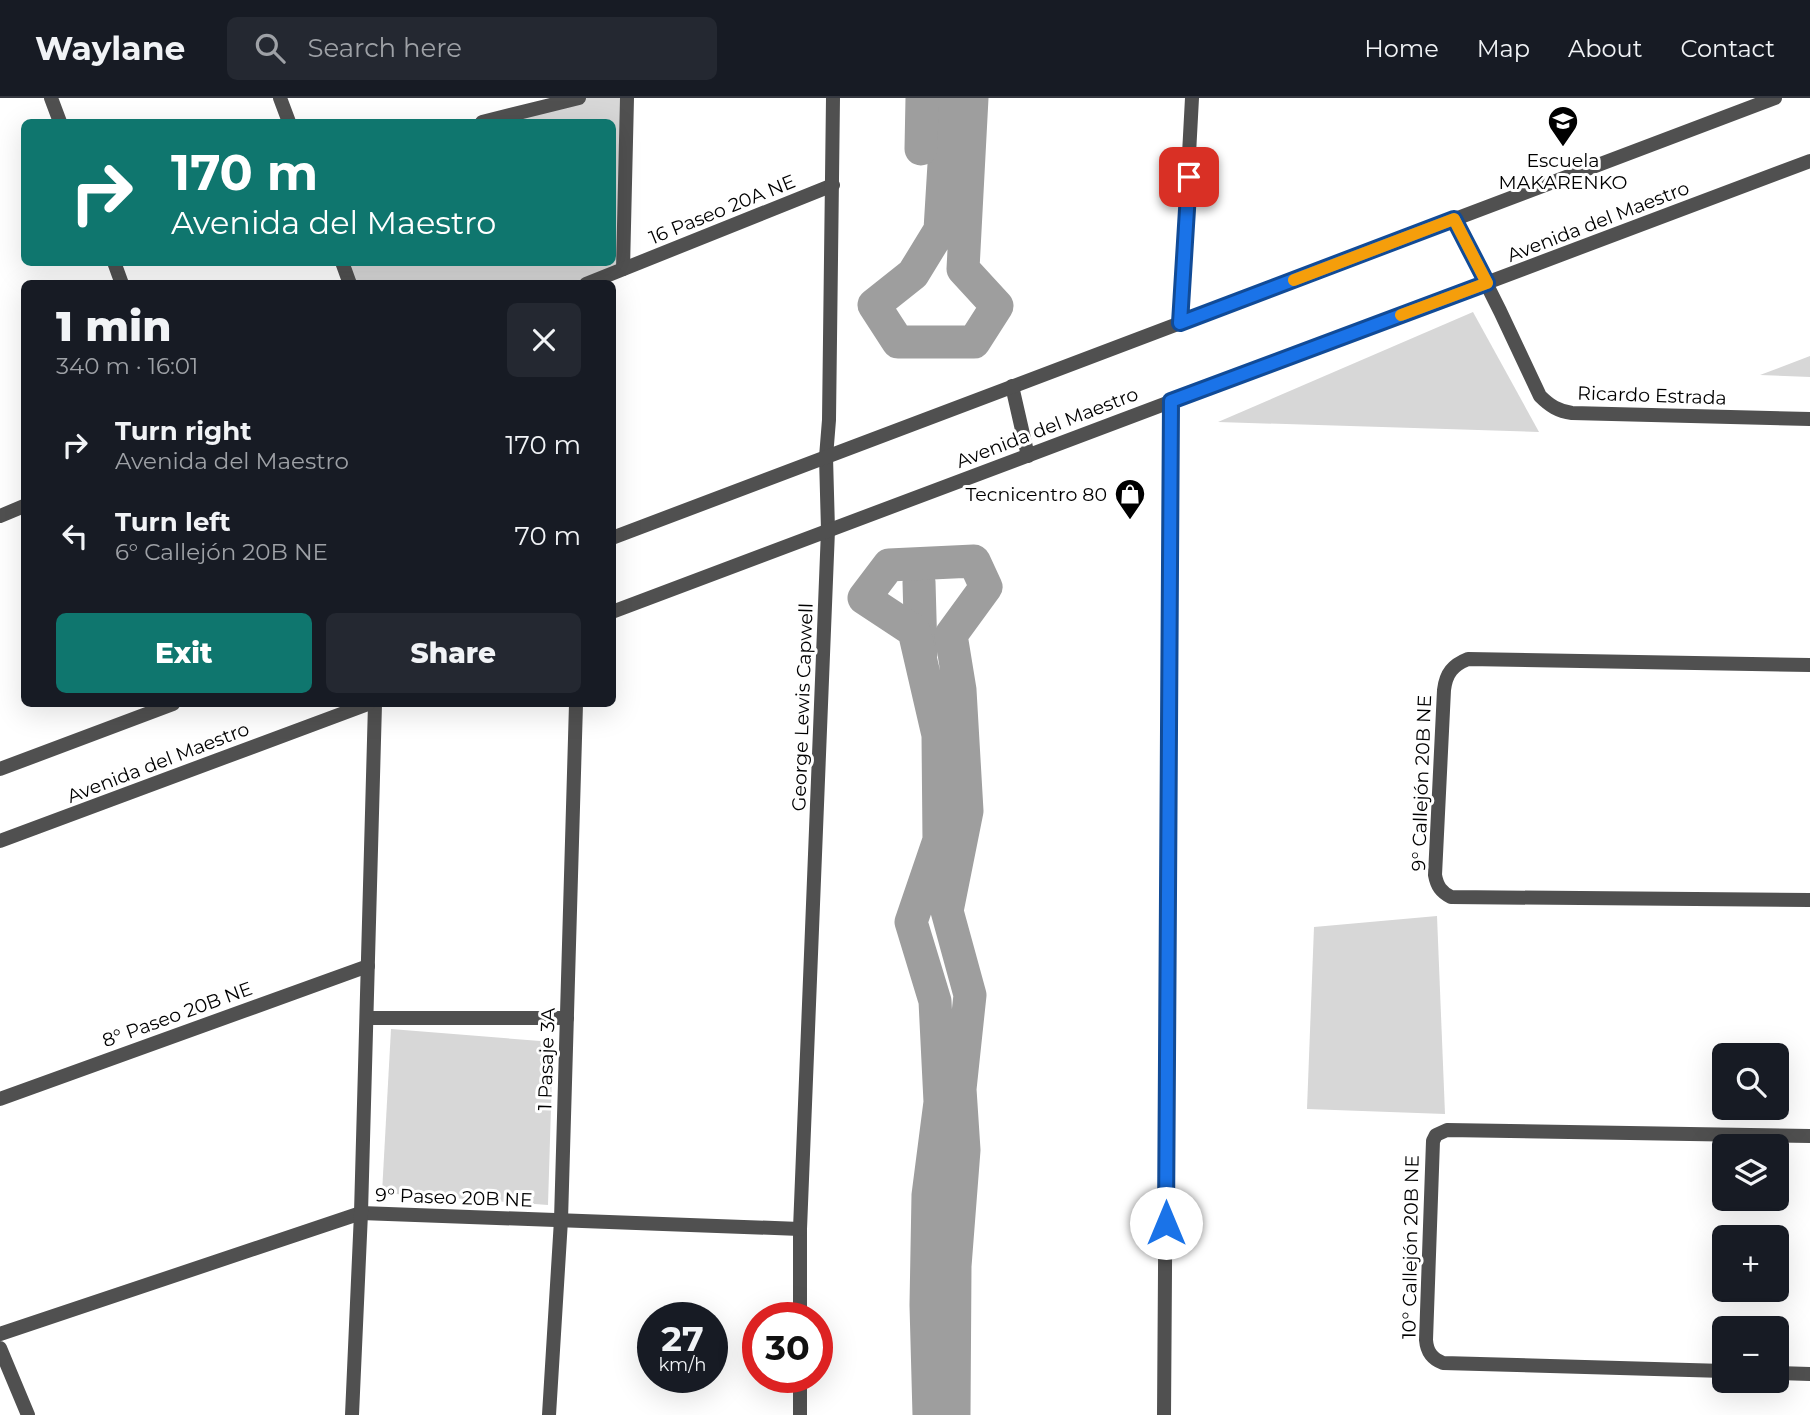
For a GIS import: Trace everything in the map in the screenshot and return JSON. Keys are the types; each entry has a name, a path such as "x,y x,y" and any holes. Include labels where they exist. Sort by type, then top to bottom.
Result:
{"street":[{"path":"51,98 59,119"},
{"path":"280,98 288,119"},
{"path":"494,119 579,98"},
{"path":"623,269 627,98"},
{"name":"George Lewis Capwell","path":"800,1302 800,1229 828,530 826,457 829,420 833,98"},
{"path":"1180,323 1192,98"},
{"path":"616,536 1775,98"},
{"name":"Avenida del Maestro","path":"616,610 1810,161"},
{"name":"16 Paseo 20A NE","path":"596,280 833,186"},
{"name":"Ricardo Estrada","path":"1454,219 1540,396 1549,405 1560,411 1810,419"},
{"path":"1012,386 1028,456"},
{"path":"1164,1415 1171,401"},
{"path":"0,516 21,507"},
{"name":"9° Callejón 20B NE","path":"1810,665 1468,659 1458,663 1450,670 1444,690 1435,875 1438,887 1451,897 1810,900"},
{"path":"0,769 165,707"},
{"name":"Avenida del Maestro","path":"0,841 360,707"},
{"path":"352,1415 361,1213 375,707"},
{"name":"1 Pasaje 3A","path":"549,1415 561,1220 576,707"},
{"name":"8° Paseo 20B NE","path":"0,1098 368,966"},
{"path":"367,1018 567,1018"},
{"name":"10° Callejón 20B NE","path":"1712,1371 1436,1361 1427,1348 1426,1340 1433,1141 1436,1135 1447,1130 1810,1136"},
{"name":"9° Paseo 20B NE","path":"0,1334 361,1213 800,1229"},
{"path":"0,1348 28,1415"},
{"path":"1789,1373 1810,1374"},
{"path":"800,1393 800,1415"}],"shaded area":[{"path":"579,98 627,98 623,269 594,280 348,280 343,266 616,266 616,119 494,119"},
{"path":"1473,312 1539,432 1218,422"},
{"path":"1810,356 1810,377 1760,375"},
{"path":"1437,916 1445,1114 1307,1109 1314,927"},
{"path":"391,1029 553,1042 548,1205 382,1193"}],"waterway":[{"path":"921,149 922,98"},
{"path":"948,98 940,230 913,274 874,305 898,342 974,342 997,306 963,269 972,98"},
{"path":"929,1415 926,1305 928,1195 940,1102 935,1001 911,922 939,840 938,735 914,631 864,598 889,565 974,561 986,587 951,635 960,690 967,811 947,911 970,995 960,1089 964,1150 955,1266 954,1415"},
{"path":"919,582 921,653"}],"slow traffic":[{"path":"1294,280 1454,219 1487,283 1401,315"}],"place":[{"name":"Escuela MAKARENKO","path":"1563,148"},
{"name":"Tecnicentro 80","path":"1130,521"}],"route":[{"path":"1166,1223 1171,401 1487,283 1454,219 1180,323 1189,177"}]}
